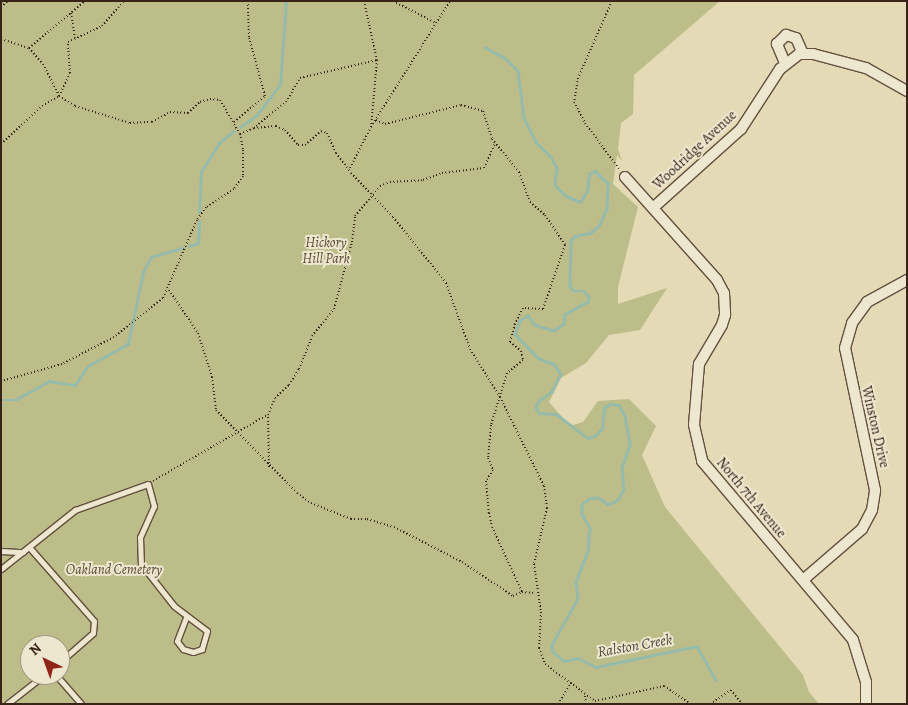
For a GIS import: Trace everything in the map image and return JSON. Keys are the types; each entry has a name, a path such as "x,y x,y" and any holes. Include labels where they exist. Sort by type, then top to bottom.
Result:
{"street":[{"path":"785,63 777,44 786,35 796,38 802,54 866,68 907,91"},
{"name":"Woodridge Avenue","path":"654,207 740,129 785,63 802,54"},
{"name":"North 7th Avenue","path":"625,177 654,207 717,280 724,294 726,309 722,325 699,364 694,425 700,454 710,473 853,640 866,682 866,704"},
{"name":"Winston Drive","path":"803,580 862,528 872,510 875,490 845,348 852,323 866,302 907,280"}],"lane":[{"path":"1,569 75,510 148,484 154,506 140,537 141,564 186,617 200,622 207,630 202,649 193,652 183,649 177,641 186,617"},
{"path":"28,547 94,621 93,633 70,653"},
{"path":"1,551 23,552"},
{"path":"7,704 31,685"},
{"path":"65,685 81,704"}],"path":[{"path":"1,7 8,1"},
{"path":"29,48 85,1"},
{"path":"1,144 42,106 59,96 70,73 68,42 102,26 124,1"},
{"path":"234,122 265,96 249,37 248,1"},
{"path":"364,1 377,60 371,127"},
{"path":"393,1 436,24"},
{"path":"350,168 371,127 450,1"},
{"path":"612,1 578,78 574,102 585,123 625,177"},
{"path":"71,13 75,38"},
{"path":"1,39 29,48 43,64 59,96 75,106 130,123 152,122 170,112 188,113 200,102 220,100 240,134 243,176 234,189 206,207 197,220 169,290 136,321 62,364 1,381"},
{"path":"240,134 254,128 286,102 300,78 377,60"},
{"path":"376,120 384,124 461,105 483,111 495,143 519,172 530,202 545,215 564,245 543,309 524,308 515,324 510,342 521,351 523,360 507,373 494,411 488,458 493,470 486,481 492,527 522,592"},
{"path":"254,128 276,126 285,130 298,145 305,145 321,131 327,133 339,158 350,168 437,269 470,349 500,397 544,486 547,508 534,564 536,593 541,612 540,657 585,696 596,702 664,686 691,704"},
{"path":"270,467 268,415 275,398 290,385 299,369 312,336 334,309 352,242 355,216 380,186 390,182 423,180 442,173 484,168 495,143"},
{"path":"169,290 198,333 212,377 216,410 270,467 311,503 351,519 367,519 394,527 462,562 501,591 513,596 522,592 536,593"},
{"path":"148,484 268,415"},
{"path":"558,704 571,684"},
{"path":"710,704 723,693 731,690 742,704"},
{"path":"585,696 586,704"}],"green space":[{"name":"Hickory Hill Park","path":"1,1 720,1 634,75 633,114 621,123 618,149 622,161 617,155 613,184 638,207 618,287 618,304 667,288 640,330 609,335 586,363 561,378 549,402 570,426 583,422 598,401 629,399 656,426 642,455 665,507 803,675 809,692 819,704 1,704"}],"waterway":[{"path":"240,127 257,115 280,85 286,1"},
{"name":"Ralston Creek","path":"485,47 505,58 518,71 524,118 536,142 551,157 557,168 555,185 566,196 580,202 587,191 589,174 595,171 608,183 607,209 600,225 591,233 574,237 571,242 570,286 574,291 584,291 589,297 588,302 565,315 564,324 554,331 534,325 528,316 520,321 515,334 538,358 554,364 561,374 552,392 539,401 536,407 539,413 556,414 588,438 596,435 602,428 604,408 610,404 619,405 625,416 630,445 622,468 624,490 617,501 608,505 598,498 589,499 582,505 582,514 590,528 588,551 576,583 578,599 552,645 553,652 564,661 578,658 596,667 697,646 716,680"},
{"path":"199,213 201,172 219,143 234,131"},
{"path":"189,246 198,243 199,222"},
{"path":"1,400 15,400 49,381 75,385 88,366 128,344 143,272 151,257 182,248"}],"park label":[{"name":"Oakland Cemetery","path":"114,570"}]}
